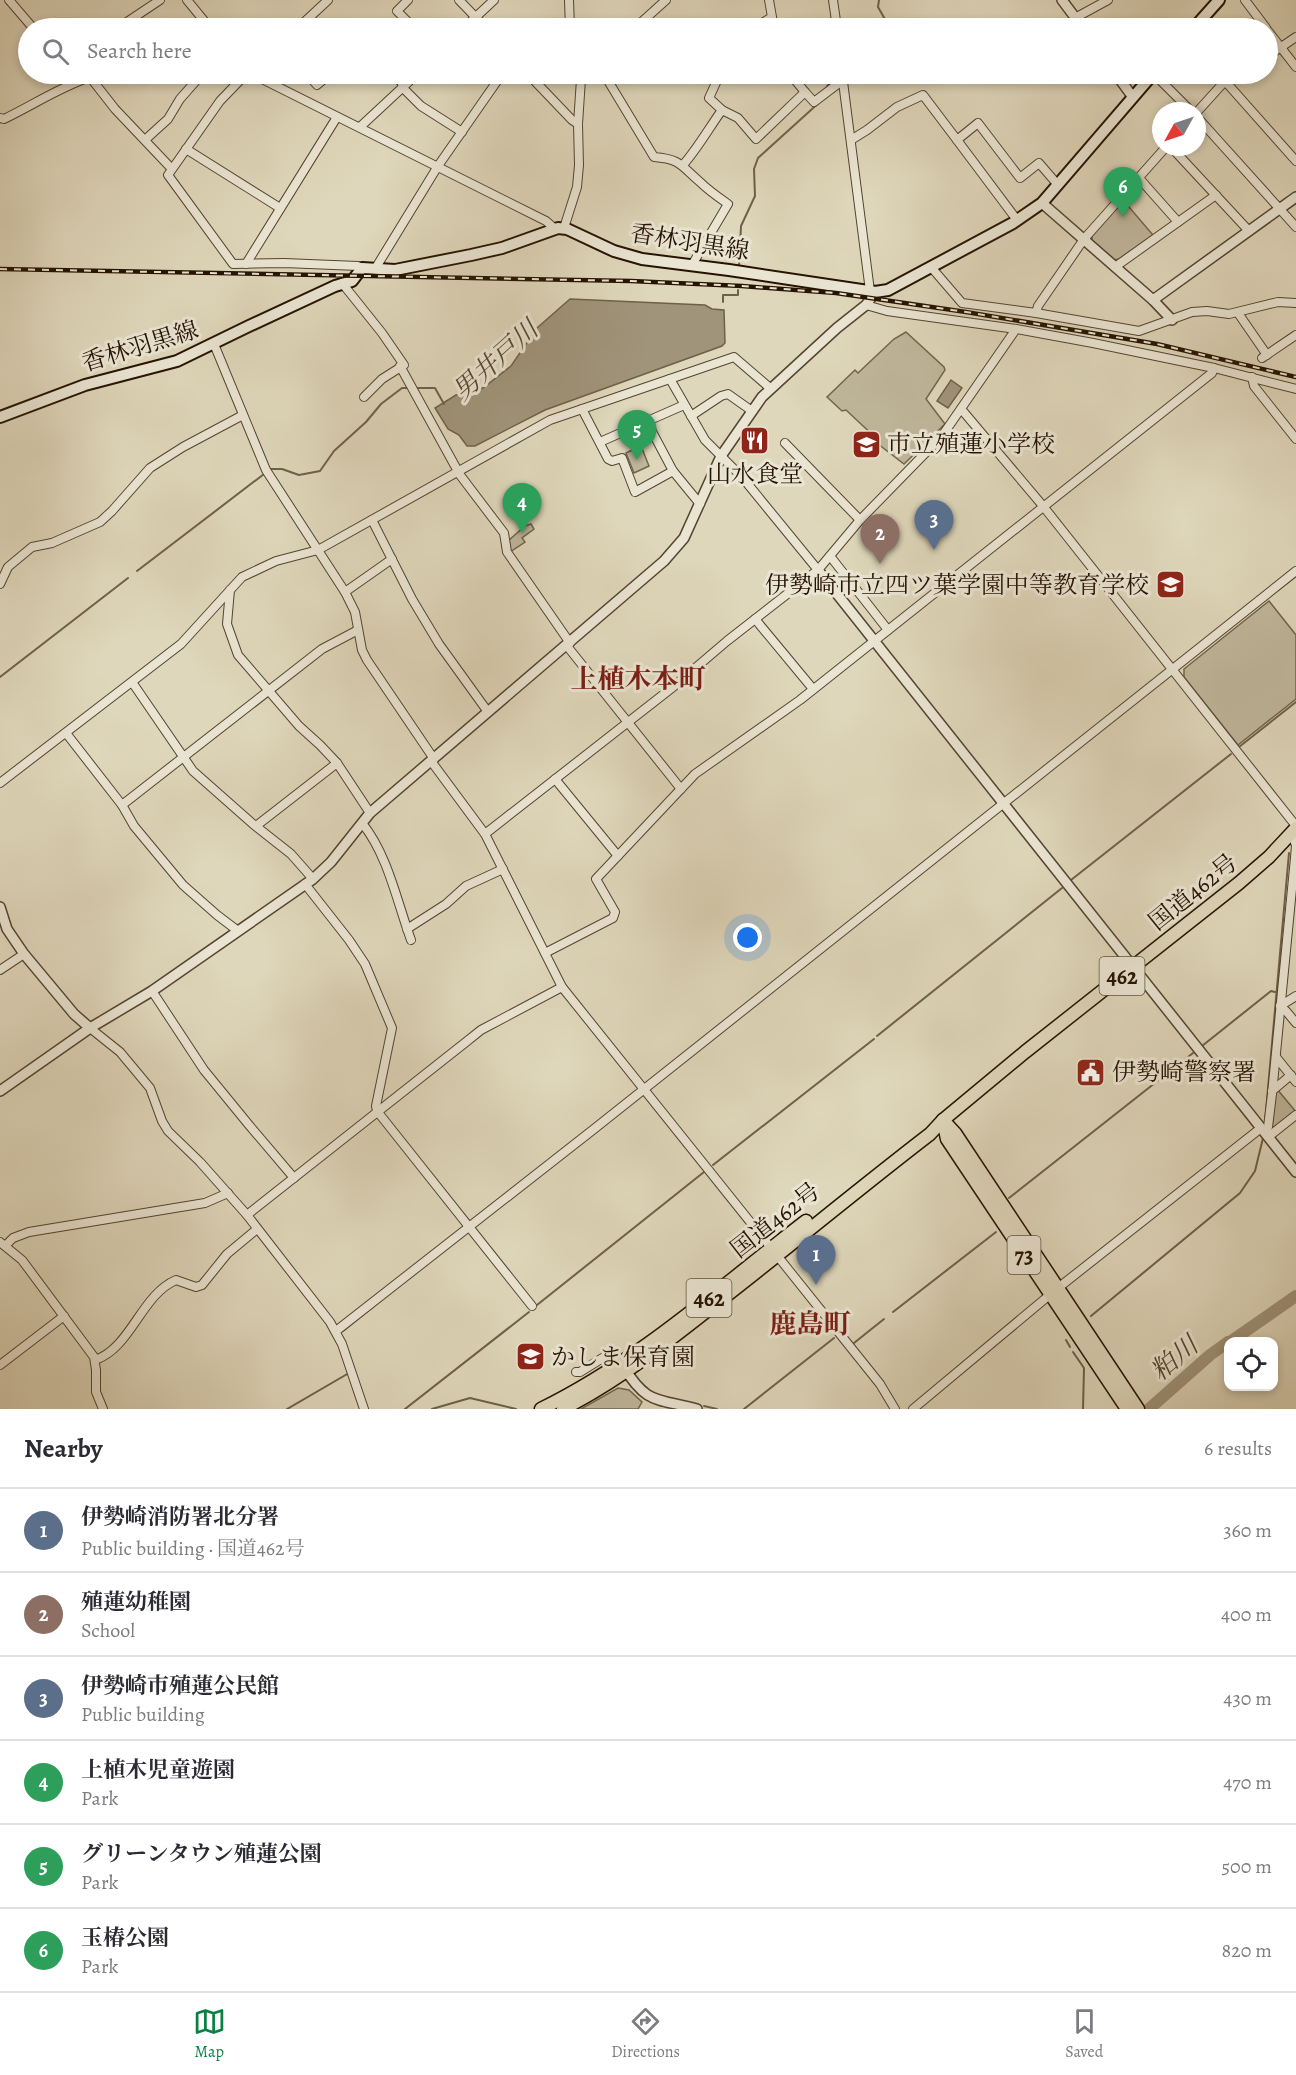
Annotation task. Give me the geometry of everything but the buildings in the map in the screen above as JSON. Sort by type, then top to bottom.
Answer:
[{"type":"main road","points":[[1203,18],[1219,0]]},
{"type":"main road","name":"香林羽黒線","points":[[559,228],[622,254],[642,259],[873,292],[892,288],[1017,220],[1042,203],[1143,84]]},
{"type":"main road","points":[[362,268],[395,270],[492,250],[559,228]]},
{"type":"main road","name":"香林羽黒線","points":[[0,417],[85,385],[177,361],[354,279],[362,268]]},
{"type":"main road","name":"国道462号","points":[[563,1409],[624,1368],[930,1134],[943,1120],[1239,883],[1294,829]]},
{"type":"main road","name":"73","points":[[943,1120],[955,1133],[1054,1291],[1116,1384],[1138,1409]]},
{"type":"main road","name":"国道462号","points":[[541,1409],[624,1368]]},
{"type":"main road","name":"73","points":[[1116,1384],[1127,1409]]},
{"type":"street","points":[[9,0],[24,18]]},
{"type":"street","points":[[133,18],[160,0]]},
{"type":"street","points":[[187,0],[202,18]]},
{"type":"street","points":[[309,18],[328,0]]},
{"type":"street","points":[[404,18],[397,11],[408,0]]},
{"type":"street","points":[[459,0],[476,17],[494,0]]},
{"type":"street","points":[[569,0],[570,18]]},
{"type":"street","points":[[646,18],[666,0]]},
{"type":"street","points":[[769,0],[770,18]]},
{"type":"street","points":[[833,0],[836,18]]},
{"type":"street","points":[[1062,0],[1075,18],[1103,1]]},
{"type":"street","points":[[1245,0],[1258,18]]},
{"type":"street","points":[[1280,48],[1296,37]]},
{"type":"street","points":[[1278,45],[1296,67]]},
{"type":"street","points":[[0,118],[4,119],[33,105],[70,84]]},
{"type":"street","points":[[95,84],[115,109],[171,168]]},
{"type":"street","points":[[146,140],[168,119],[180,99],[193,84]]},
{"type":"street","points":[[241,84],[220,102],[168,175],[233,264],[284,263],[362,268]]},
{"type":"street","points":[[272,84],[559,228],[577,187],[578,124],[582,84]]},
{"type":"street","points":[[360,127],[405,84]]},
{"type":"street","points":[[375,269],[438,166],[495,84]]},
{"type":"street","points":[[538,84],[578,124]]},
{"type":"street","points":[[610,84],[654,157],[671,158],[683,165],[700,183],[728,204],[692,265]]},
{"type":"street","points":[[715,84],[709,98],[722,110],[738,118],[756,139],[805,92]]},
{"type":"street","points":[[798,84],[814,102],[834,84]]},
{"type":"street","points":[[0,1091],[90,1028],[152,991],[309,882],[331,862],[370,813],[569,645],[664,561],[684,538],[722,456],[752,411],[770,388],[866,305],[873,292],[843,84]]},
{"type":"street","points":[[1123,84],[1132,96]]},
{"type":"street","points":[[1163,84],[1182,102]]},
{"type":"street","points":[[1206,102],[1222,84]]},
{"type":"street","points":[[1228,84],[1296,161]]},
{"type":"street","points":[[403,86],[421,106],[462,132]]},
{"type":"street","points":[[851,140],[897,107],[923,95],[1017,220]]},
{"type":"street","points":[[683,165],[697,149],[722,110]]},
{"type":"street","points":[[246,264],[337,117]]},
{"type":"street","points":[[957,140],[978,123],[1020,178],[1039,163],[1058,185]]},
{"type":"street","points":[[1206,127],[1296,227]]},
{"type":"street","points":[[186,149],[280,208]]},
{"type":"street","points":[[1036,313],[1038,306],[1084,239],[1158,156]]},
{"type":"street","points":[[1179,156],[1249,231]]},
{"type":"street","points":[[1139,178],[1178,222]]},
{"type":"street","points":[[1115,267],[1216,195]]},
{"type":"street","points":[[1153,300],[1296,197]]},
{"type":"street","points":[[1042,203],[1153,300],[1172,320]]},
{"type":"street","points":[[931,267],[962,303],[1139,331],[1200,311],[1228,314],[1278,303],[1296,303]]},
{"type":"street","points":[[342,283],[404,364],[382,379],[364,398]]},
{"type":"street","points":[[866,305],[887,311],[1016,329],[1214,368],[1296,389]]},
{"type":"street","points":[[1238,312],[1265,357],[1296,335]]},
{"type":"street","points":[[485,834],[818,570],[860,520],[942,436],[1016,329]]},
{"type":"street","points":[[214,344],[266,470],[345,592],[355,612],[362,650],[367,660],[485,834],[562,987],[880,1384],[896,1409]]},
{"type":"street","points":[[0,783],[180,644],[242,577],[276,561],[318,550],[550,420],[734,357],[770,388]]},
{"type":"street","points":[[400,366],[458,471],[504,533],[507,552],[569,645],[681,789]]},
{"type":"street","points":[[545,953],[613,918],[615,912],[596,879],[695,774],[813,689],[1212,373],[1214,368]]},
{"type":"street","points":[[1252,377],[1254,386],[1296,439]]},
{"type":"street","points":[[670,379],[705,440],[742,477],[875,640],[1265,1133],[1294,1166]]},
{"type":"street","points":[[691,416],[721,396],[728,394],[752,411]]},
{"type":"street","points":[[600,442],[684,405]]},
{"type":"street","points":[[582,409],[608,459],[612,461],[622,458],[635,492],[673,471]]},
{"type":"street","points":[[962,410],[1043,506],[1294,829],[1296,851],[1276,1057],[1268,1127],[1265,1133]]},
{"type":"street","points":[[0,584],[8,567],[32,547],[52,543],[100,522],[150,468],[183,447],[243,415]]},
{"type":"street","points":[[647,422],[673,471],[700,504]]},
{"type":"street","points":[[784,443],[860,520]]},
{"type":"street","points":[[372,520],[412,599],[439,644],[489,712]]},
{"type":"street","points":[[830,556],[888,630]]},
{"type":"street","points":[[345,592],[392,558]]},
{"type":"street","points":[[336,1331],[1296,571]]},
{"type":"street","points":[[230,588],[227,624],[238,655],[299,726],[337,763],[370,813]]},
{"type":"street","points":[[755,619],[813,689]]},
{"type":"street","points":[[122,805],[322,649],[358,630]]},
{"type":"street","points":[[132,682],[193,771],[291,854],[365,964],[392,1028],[375,1106],[377,1111],[532,1306]]},
{"type":"street","points":[[66,733],[122,805],[134,826],[183,885],[238,931]]},
{"type":"street","points":[[256,826],[337,763]]},
{"type":"street","points":[[555,779],[618,856]]},
{"type":"street","points":[[362,823],[382,857],[411,940]]},
{"type":"street","points":[[407,929],[446,904],[466,886],[503,869]]},
{"type":"street","points":[[0,907],[7,929],[24,954],[74,1014],[120,1052],[150,1088],[168,1131],[200,1162],[247,1215],[336,1331],[353,1372],[364,1409]]},
{"type":"street","points":[[1286,949],[1296,943]]},
{"type":"street","points":[[0,970],[24,954]]},
{"type":"street","points":[[247,1215],[481,1030],[562,987]]},
{"type":"street","points":[[152,991],[204,1070],[294,1178]]},
{"type":"street","points":[[1280,1006],[1296,996]]},
{"type":"street","points":[[1280,1006],[1296,1023]]},
{"type":"street","points":[[1272,1091],[1294,1079],[1276,1057]]},
{"type":"street","points":[[916,1408],[1054,1291],[1265,1133],[1296,1115]]},
{"type":"street","points":[[103,1409],[95,1388],[95,1360],[22,1260],[3,1244],[29,1232],[205,1203],[228,1193]]},
{"type":"street","points":[[95,1360],[119,1342],[137,1322],[154,1296],[176,1280],[196,1287],[202,1285],[227,1254],[257,1229]]},
{"type":"street","points":[[0,1365],[64,1316]]},
{"type":"street","points":[[576,1372],[580,1372],[609,1354],[616,1356],[636,1386],[649,1397],[697,1409]]},
{"type":"shaded area","points":[[1123,200],[1153,235],[1119,259],[1114,260],[1092,240],[1092,236]]},
{"type":"shaded area","points":[[570,299],[705,305],[712,309],[724,310],[725,343],[545,410],[475,446],[467,446],[459,435],[448,429],[435,408],[456,395],[483,388],[511,366],[537,328]]},
{"type":"shaded area","points":[[906,332],[944,367],[945,370],[926,399],[945,424],[904,464],[878,444],[878,440],[846,410],[842,411],[827,397],[855,370],[858,373],[894,339]]},
{"type":"shaded area","points":[[951,380],[962,388],[948,408],[937,401]]},
{"type":"shaded area","points":[[641,446],[649,466],[634,473],[626,453]]},
{"type":"shaded area","points":[[531,524],[534,529],[522,538],[525,542],[510,552],[508,541],[525,526]]},
{"type":"shaded area","points":[[1269,601],[1296,635],[1296,699],[1238,745],[1184,677],[1184,669]]},
{"type":"shaded area","points":[[1277,1089],[1296,1112],[1276,1129],[1272,1127]]},
{"type":"shaded area","points":[[618,1388],[629,1390],[642,1402],[638,1409],[581,1409]]},
{"type":"waterway","name":"男井戸川","points":[[879,0],[878,7],[884,18]]},
{"type":"waterway","name":"男井戸川","points":[[739,266],[741,226],[755,196],[754,169],[758,158],[822,100]]},
{"type":"waterway","name":"男井戸川","points":[[723,302],[723,295],[738,295],[738,290]]},
{"type":"waterway","name":"男井戸川","points":[[270,469],[282,469],[299,475],[320,471],[334,451],[366,422],[381,404],[402,388],[435,388],[444,404]]},
{"type":"waterway","name":"男井戸川","points":[[137,571],[264,474]]},
{"type":"waterway","name":"男井戸川","points":[[0,677],[128,578]]},
{"type":"waterway","points":[[1239,747],[1296,702]]},
{"type":"waterway","points":[[1071,880],[1231,754]]},
{"type":"waterway","points":[[1265,1122],[1289,853]]},
{"type":"waterway","points":[[877,1036],[1062,888]]},
{"type":"waterway","points":[[1202,1046],[1271,991],[1275,992]]},
{"type":"waterway","points":[[713,1165],[874,1039]]},
{"type":"waterway","points":[[1009,1198],[1193,1053]]},
{"type":"waterway","points":[[1091,1316],[1240,1193],[1255,1171],[1263,1138]]},
{"type":"waterway","points":[[537,1305],[704,1172]]},
{"type":"waterway","points":[[893,1312],[996,1232]]},
{"type":"waterway","points":[[343,1331],[390,1293]]},
{"type":"waterway","name":"粕川","points":[[1237,1337],[1296,1296]]},
{"type":"waterway","points":[[405,1409],[529,1312]]},
{"type":"waterway","points":[[854,1343],[884,1319]]},
{"type":"waterway","points":[[744,1409],[834,1338]]},
{"type":"waterway","points":[[1066,1340],[1070,1347]]},
{"type":"waterway","name":"粕川","points":[[1149,1409],[1224,1345]]},
{"type":"waterway","points":[[1073,1352],[1084,1368],[1083,1409]]},
{"type":"waterway","points":[[287,1409],[349,1373]]},
{"type":"waterway","points":[[432,1409],[470,1398],[516,1409]]},
{"type":"waterway","points":[[704,1406],[717,1409]]},
{"type":"railway","points":[[0,269],[631,281],[836,293],[1157,344],[1296,377]]},
{"type":"place","name":"玉椿公園","points":[[1123,217]]},
{"type":"place","name":"山水食堂","points":[[755,441]]},
{"type":"place","name":"市立殖蓮小学校","points":[[866,444]]},
{"type":"place","name":"グリーンタウン殖蓮公園","points":[[637,460]]},
{"type":"place","name":"上植木児童遊園","points":[[522,533]]},
{"type":"place","name":"伊勢崎市殖蓮公民館","points":[[934,550]]},
{"type":"place","name":"殖蓮幼稚園","points":[[880,564]]},
{"type":"place","name":"伊勢崎市立四ツ葉学園中等教育学校","points":[[1170,585]]},
{"type":"place","name":"伊勢崎警察署","points":[[1091,1072]]},
{"type":"place","name":"伊勢崎消防署北分署","points":[[816,1285]]},
{"type":"place","name":"かしま保育園","points":[[530,1357]]},
{"type":"district","name":"上植木本町","points":[[638,679]]},
{"type":"district","name":"鹿島町","points":[[810,1324]]}]
